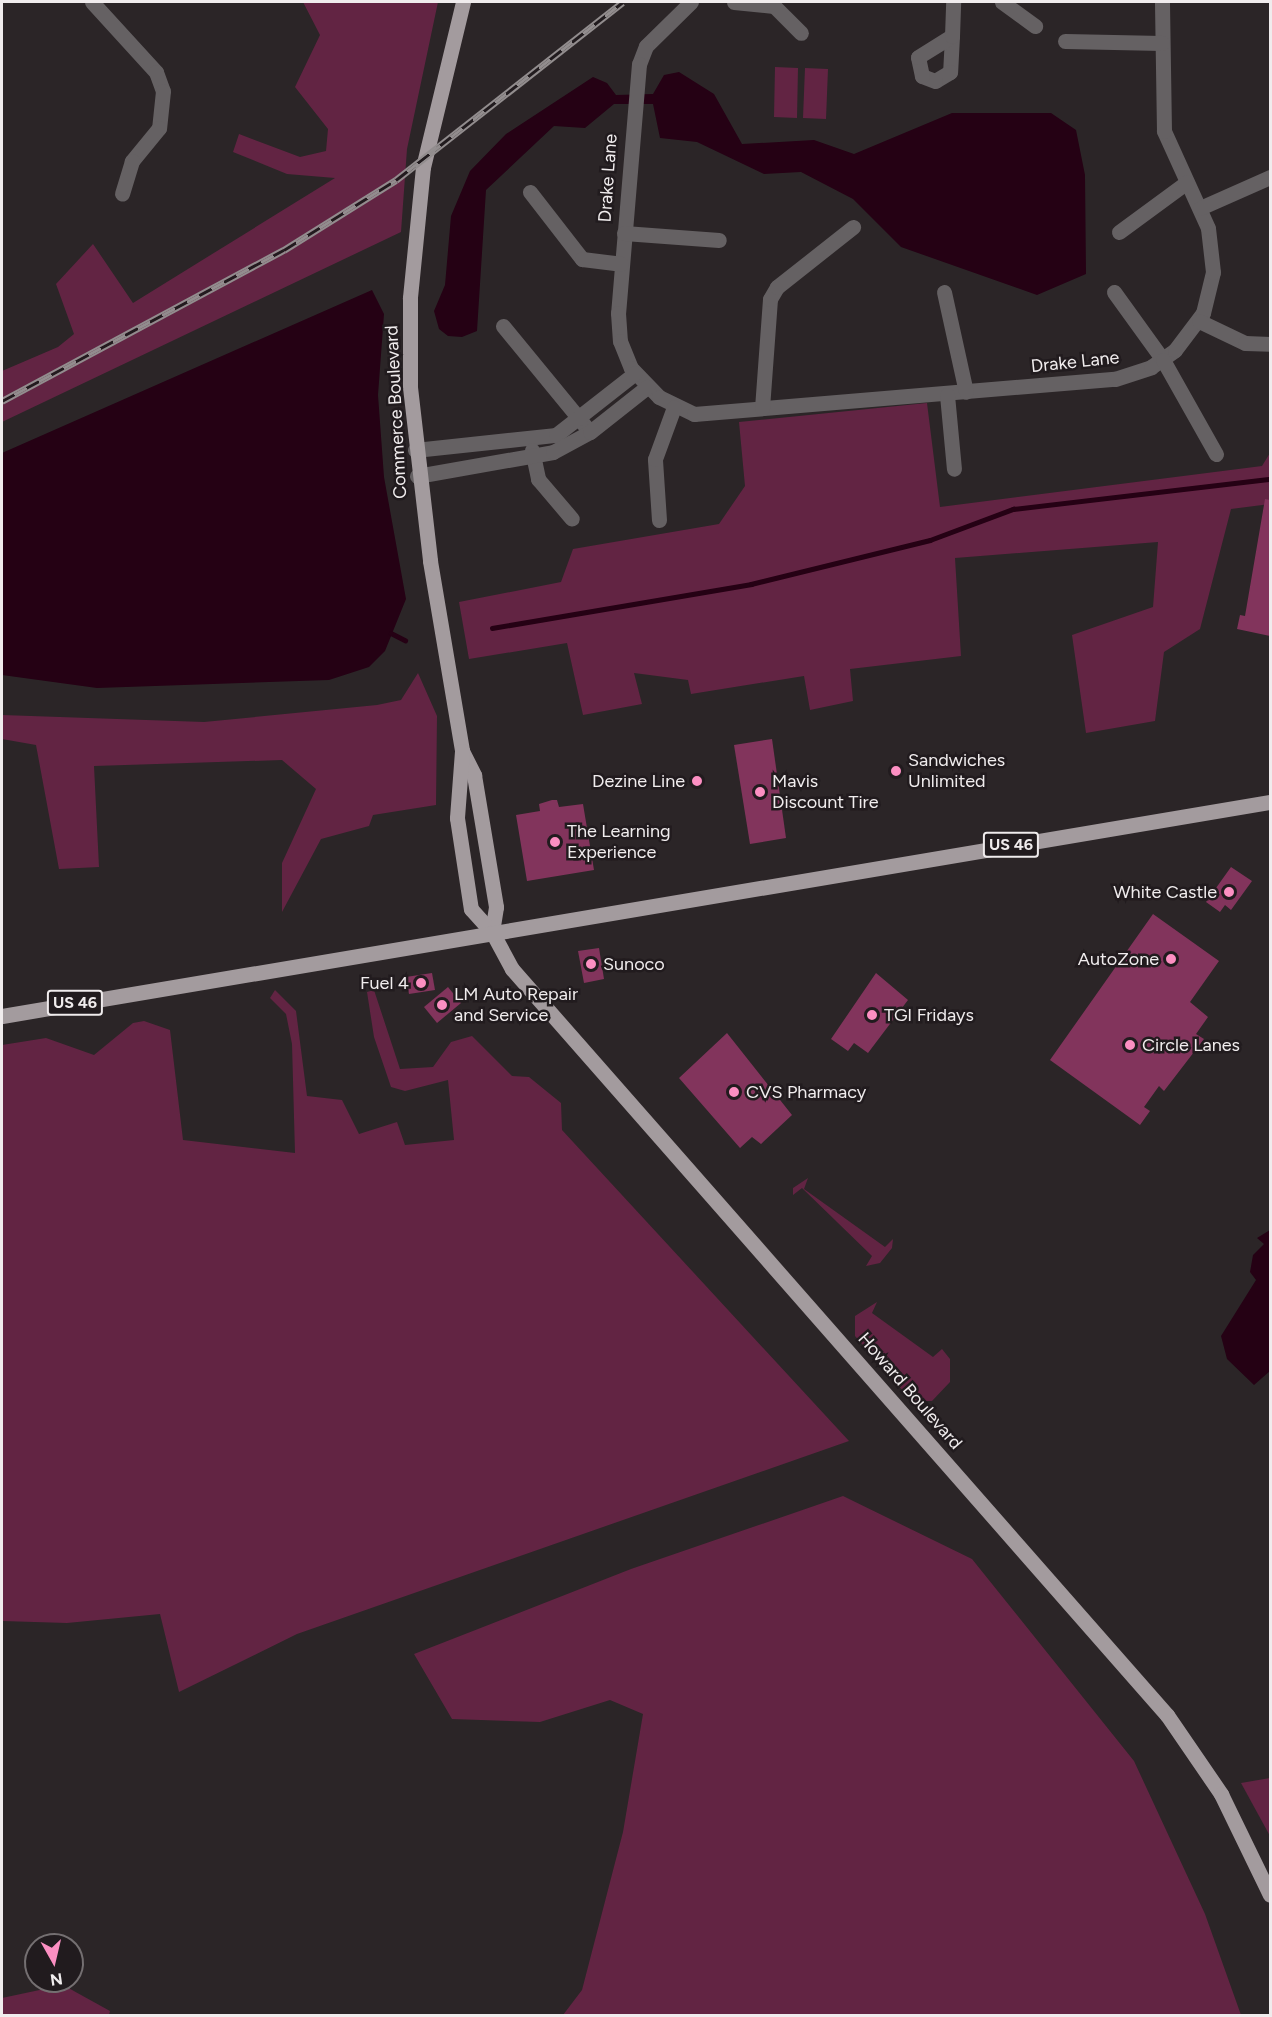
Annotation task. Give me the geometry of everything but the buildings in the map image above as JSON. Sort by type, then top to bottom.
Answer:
[{"type":"main road","name":"Commerce Boulevard","points":[[464,2],[423,166],[409,320],[417,476],[462,751],[457,818],[463,864],[471,909],[492,932]]},
{"type":"main road","name":"Commerce Boulevard","points":[[462,751],[474,775],[496,907],[492,932]]},
{"type":"main road","name":"US 46","points":[[2,1016],[1270,801]]},
{"type":"main road","name":"Howard Boulevard","points":[[492,932],[512,969],[1167,1715],[1221,1794],[1270,1895]]},
{"type":"street","points":[[92,2],[156,72],[163,91],[159,128],[132,161],[122,194]]},
{"type":"street","name":"Drake Lane","points":[[691,2],[646,46],[634,90],[618,331],[635,373],[647,387],[674,407],[694,414],[947,395],[1115,379],[1163,360],[1199,321],[1213,272],[1208,228],[1164,131],[1162,2]]},
{"type":"street","points":[[734,2],[774,6],[801,33]]},
{"type":"street","points":[[952,36],[953,2]]},
{"type":"street","points":[[1002,2],[1035,26]]},
{"type":"street","points":[[1065,41],[1162,43]]},
{"type":"street","points":[[1200,208],[1270,177]]},
{"type":"street","points":[[1119,232],[1187,182]]},
{"type":"street","points":[[530,192],[582,259],[621,264]]},
{"type":"street","points":[[762,408],[770,298],[777,287],[853,226]]},
{"type":"street","points":[[624,233],[719,240]]},
{"type":"street","points":[[944,292],[966,392]]},
{"type":"street","points":[[1114,292],[1163,360],[1216,454]]},
{"type":"street","points":[[1199,321],[1248,345],[1270,344]]},
{"type":"street","points":[[502,326],[590,432]]},
{"type":"street","points":[[415,450],[532,441],[556,435],[580,419],[635,373]]},
{"type":"street","points":[[417,476],[532,458],[590,432],[647,387]]},
{"type":"street","points":[[947,395],[954,469]]},
{"type":"street","points":[[659,520],[654,459],[674,407]]},
{"type":"street","points":[[532,441],[532,458],[538,479],[572,519]]},
{"type":"shaded area","points":[[303,2],[438,2],[407,149],[401,232],[2,422],[2,371],[58,347],[74,334],[56,284],[93,244],[133,303],[335,178],[287,174],[233,152],[239,134],[300,157],[326,151],[328,129],[295,87],[320,35]]},
{"type":"shaded area","points":[[775,67],[798,68],[797,118],[774,117]]},
{"type":"shaded area","points":[[805,68],[828,69],[826,119],[803,118]]},
{"type":"shaded area","points":[[679,72],[714,94],[742,144],[814,140],[854,154],[952,113],[1051,113],[1076,130],[1085,175],[1086,274],[1037,295],[901,247],[853,199],[801,172],[764,174],[697,142],[660,138],[653,104],[614,104],[585,128],[554,126],[486,190],[477,331],[462,337],[448,336],[439,329],[434,311],[445,285],[451,216],[470,171],[506,134],[593,77],[607,83],[616,95],[653,94],[664,75]]},
{"type":"shaded area","points":[[372,290],[384,314],[378,395],[384,477],[406,599],[385,651],[369,667],[329,680],[97,688],[2,675],[2,453]]},
{"type":"shaded area","points":[[927,403],[940,507],[1262,466],[1270,453],[1270,504],[1231,509],[1200,629],[1164,652],[1155,721],[1086,733],[1072,635],[1153,607],[1158,542],[955,558],[961,656],[850,669],[853,701],[810,710],[804,676],[691,694],[688,680],[634,673],[642,704],[583,715],[567,643],[469,659],[459,602],[561,582],[573,549],[719,524],[745,486],[739,422]]},
{"type":"shaded area","points":[[418,673],[437,716],[436,805],[373,815],[369,826],[321,839],[282,912],[282,863],[316,789],[282,760],[94,766],[99,867],[59,869],[36,745],[2,739],[2,715],[204,722],[377,705],[401,700]]},
{"type":"shaded area","points":[[275,990],[296,1011],[307,1096],[342,1100],[359,1134],[397,1122],[405,1145],[454,1140],[448,1080],[405,1091],[391,1087],[374,1037],[367,992],[374,990],[400,1069],[433,1067],[451,1042],[472,1036],[512,1076],[529,1077],[561,1103],[562,1130],[849,1441],[297,1634],[179,1692],[160,1614],[67,1623],[2,1621],[2,1045],[46,1038],[94,1055],[133,1023],[144,1021],[170,1030],[183,1140],[295,1153],[292,1044],[286,1014],[270,998]]},
{"type":"shaded area","points":[[808,1178],[804,1189],[885,1247],[893,1239],[892,1248],[880,1263],[866,1266],[872,1256],[802,1188],[793,1195],[793,1188]]},
{"type":"shaded area","points":[[1270,1230],[1270,1371],[1254,1385],[1227,1359],[1221,1336],[1256,1280],[1250,1272],[1253,1255],[1264,1244],[1257,1238]]},
{"type":"shaded area","points":[[877,1302],[872,1313],[933,1357],[942,1349],[950,1359],[950,1382],[932,1401],[912,1401],[855,1336],[855,1316]]},
{"type":"shaded area","points":[[843,1496],[972,1559],[1134,1761],[1205,1914],[1241,2015],[563,2015],[582,1990],[623,1832],[643,1714],[610,1700],[540,1722],[452,1719],[414,1654],[631,1569]]},
{"type":"shaded area","points":[[1270,1778],[1270,1836],[1241,1783]]},
{"type":"shaded area","points":[[25,1993],[77,1993],[110,2011],[109,2015],[2,2015],[2,1998]]},
{"type":"waterway","points":[[492,628],[751,584],[930,540],[1013,509],[1270,479]]},
{"type":"waterway","points":[[391,633],[405,640]]},
{"type":"railway","points":[[2,401],[284,250],[396,180],[623,2]]},
{"type":"place","name":"Sandwiches Unlimited","points":[[896,771]]},
{"type":"place","name":"Dezine Line","points":[[697,781]]},
{"type":"place","name":"Mavis Discount Tire","points":[[760,792]]},
{"type":"place","name":"The Learning Experience","points":[[555,842]]},
{"type":"place","name":"White Castle","points":[[1229,892]]},
{"type":"place","name":"AutoZone","points":[[1171,959]]},
{"type":"place","name":"Sunoco","points":[[591,964]]},
{"type":"place","name":"Fuel 4","points":[[421,983]]},
{"type":"place","name":"LM Auto Repair and Service","points":[[442,1005]]},
{"type":"place","name":"TGI Fridays","points":[[872,1015]]},
{"type":"place","name":"Circle Lanes","points":[[1130,1045]]},
{"type":"place","name":"CVS Pharmacy","points":[[734,1092]]}]
